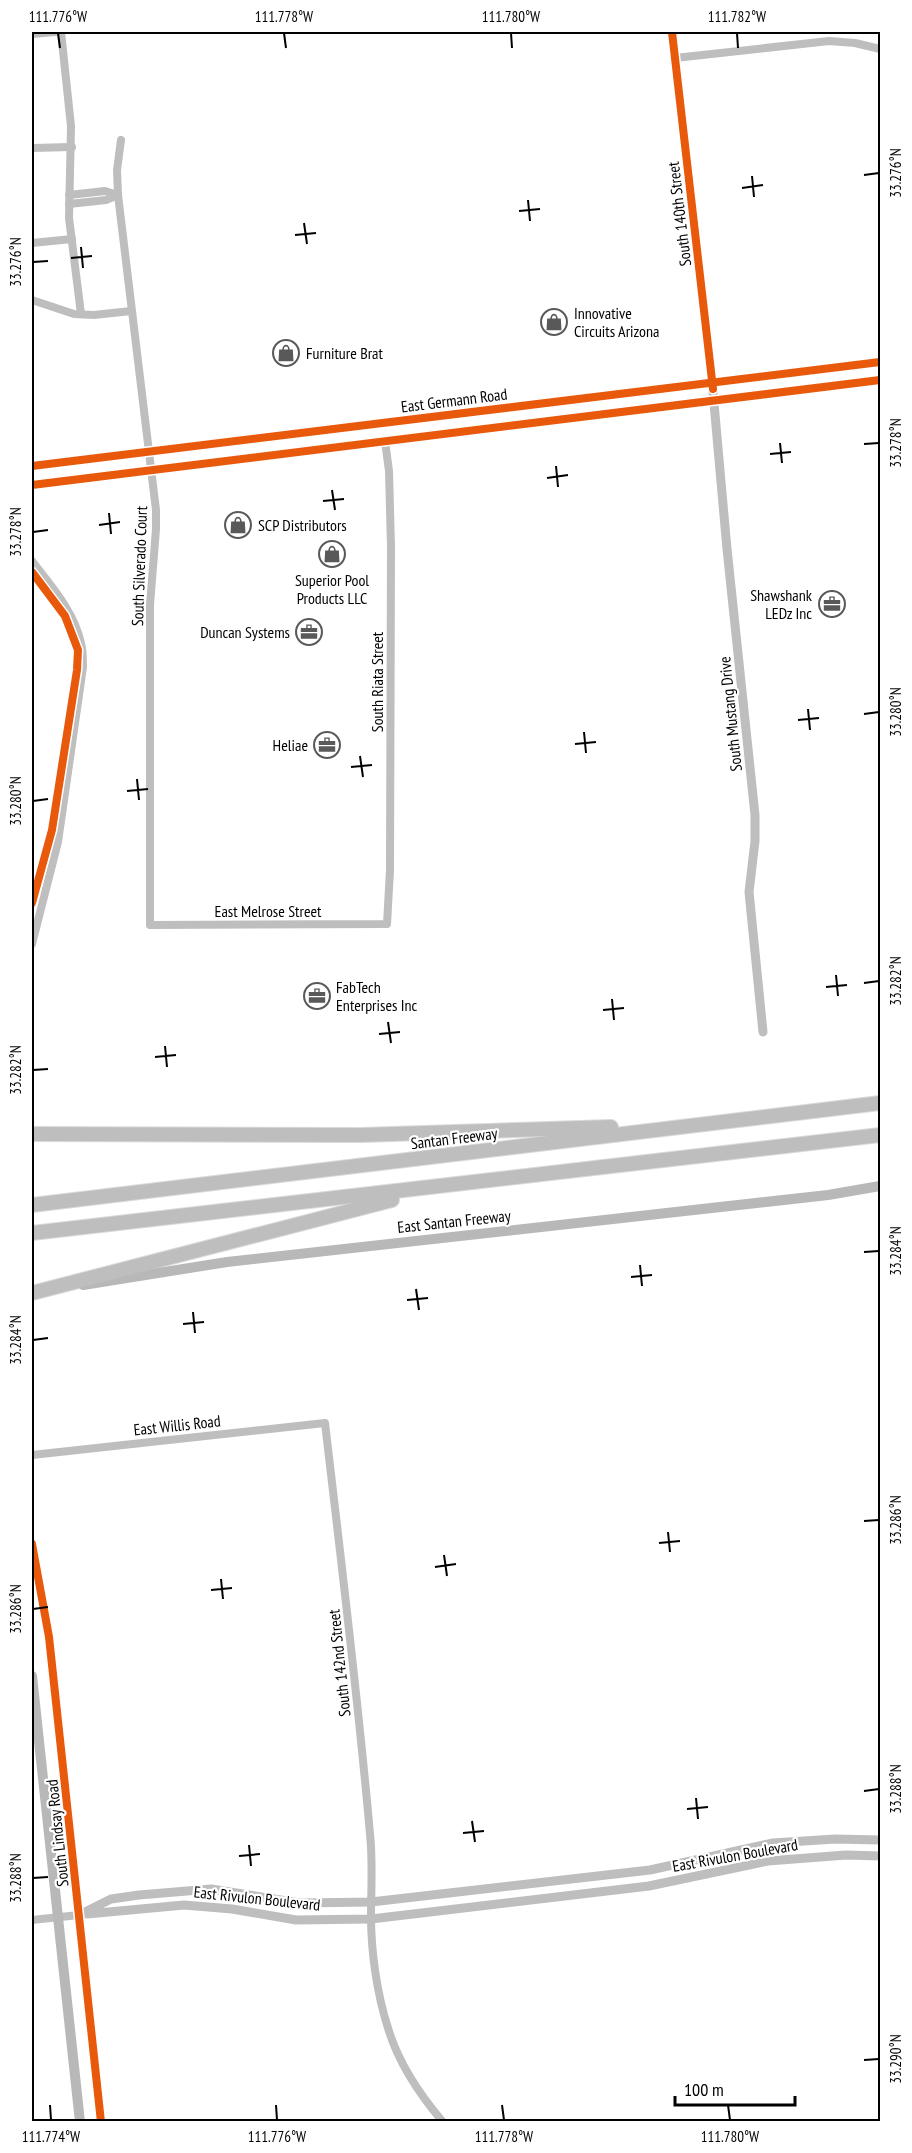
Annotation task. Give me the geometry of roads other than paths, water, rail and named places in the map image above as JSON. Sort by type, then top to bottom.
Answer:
[{"type":"highway","name":"Santan Freeway","points":[[32,1206],[880,1103]]},
{"type":"highway","points":[[32,1134],[398,1135],[634,1126],[772,1116]]},
{"type":"highway","points":[[32,1233],[880,1135]]},
{"type":"highway","points":[[32,1293],[441,1187]]},
{"type":"main road","name":"East Germann Road","points":[[32,485],[385,441],[713,392],[880,362]]},
{"type":"main road","name":"East Germann Road","points":[[32,466],[713,392],[880,380]]},
{"type":"main road","name":"East Santan Freeway","points":[[32,1293],[227,1262],[828,1195],[880,1186]]},
{"type":"main road","name":"South Lindsay Road","points":[[32,1544],[49,1637],[101,2121]]},
{"type":"main road","name":"South Lindsay Road","points":[[32,1676],[80,2121]]},
{"type":"street","points":[[32,34],[55,32]]},
{"type":"street","points":[[61,32],[72,126],[69,204],[81,314]]},
{"type":"street","name":"South 140th Street","points":[[672,32],[713,392]]},
{"type":"street","points":[[675,58],[829,41],[855,43],[880,49]]},
{"type":"street","name":"South Silverado Court","points":[[121,140],[117,170],[118,195],[152,470],[156,529],[150,605],[150,925]]},
{"type":"street","points":[[32,148],[72,147]]},
{"type":"street","points":[[69,195],[105,191],[118,195]]},
{"type":"street","points":[[69,204],[106,200],[118,195]]},
{"type":"street","points":[[32,243],[72,238]]},
{"type":"street","points":[[32,300],[74,314],[131,311]]},
{"type":"street","name":"South Mustang Drive","points":[[713,392],[755,815],[755,841],[749,892],[763,1032]]},
{"type":"street","name":"South Riata Street","points":[[385,441],[389,471],[391,547],[390,860],[387,924]]},
{"type":"street","name":"East Melrose Street","points":[[150,925],[387,924]]},
{"type":"street","name":"East Willis Road","points":[[32,1455],[326,1423]]},
{"type":"street","name":"South 142nd Street","points":[[326,1423],[372,1848],[371,1919],[378,1992],[388,2030],[401,2061],[428,2104],[443,2121]]},
{"type":"street","name":"East Rivulon Boulevard","points":[[79,1915],[111,1899],[211,1889],[300,1903],[371,1902],[650,1870],[773,1843],[835,1839],[880,1840]]},
{"type":"street","name":"East Rivulon Boulevard","points":[[79,1915],[184,1905],[232,1909],[296,1920],[371,1919],[649,1886],[768,1861],[846,1854],[880,1856]]},
{"type":"street","points":[[32,1920],[79,1915]]},
{"type":"waterway","points":[[32,561],[61,599],[73,620],[83,655],[58,842],[32,944]]},
{"type":"place","name":"Innovative Circuits Arizona","points":[[554,322]]},
{"type":"place","name":"Furniture Brat","points":[[286,353]]},
{"type":"place","name":"SCP Distributors","points":[[238,525]]},
{"type":"place","name":"Superior Pool Products LLC","points":[[332,554]]},
{"type":"place","name":"Shawshank LEDz Inc","points":[[832,604]]},
{"type":"place","name":"Duncan Systems","points":[[309,632]]},
{"type":"place","name":"Heliae","points":[[327,745]]},
{"type":"place","name":"FabTech Enterprises Inc","points":[[317,996]]}]
